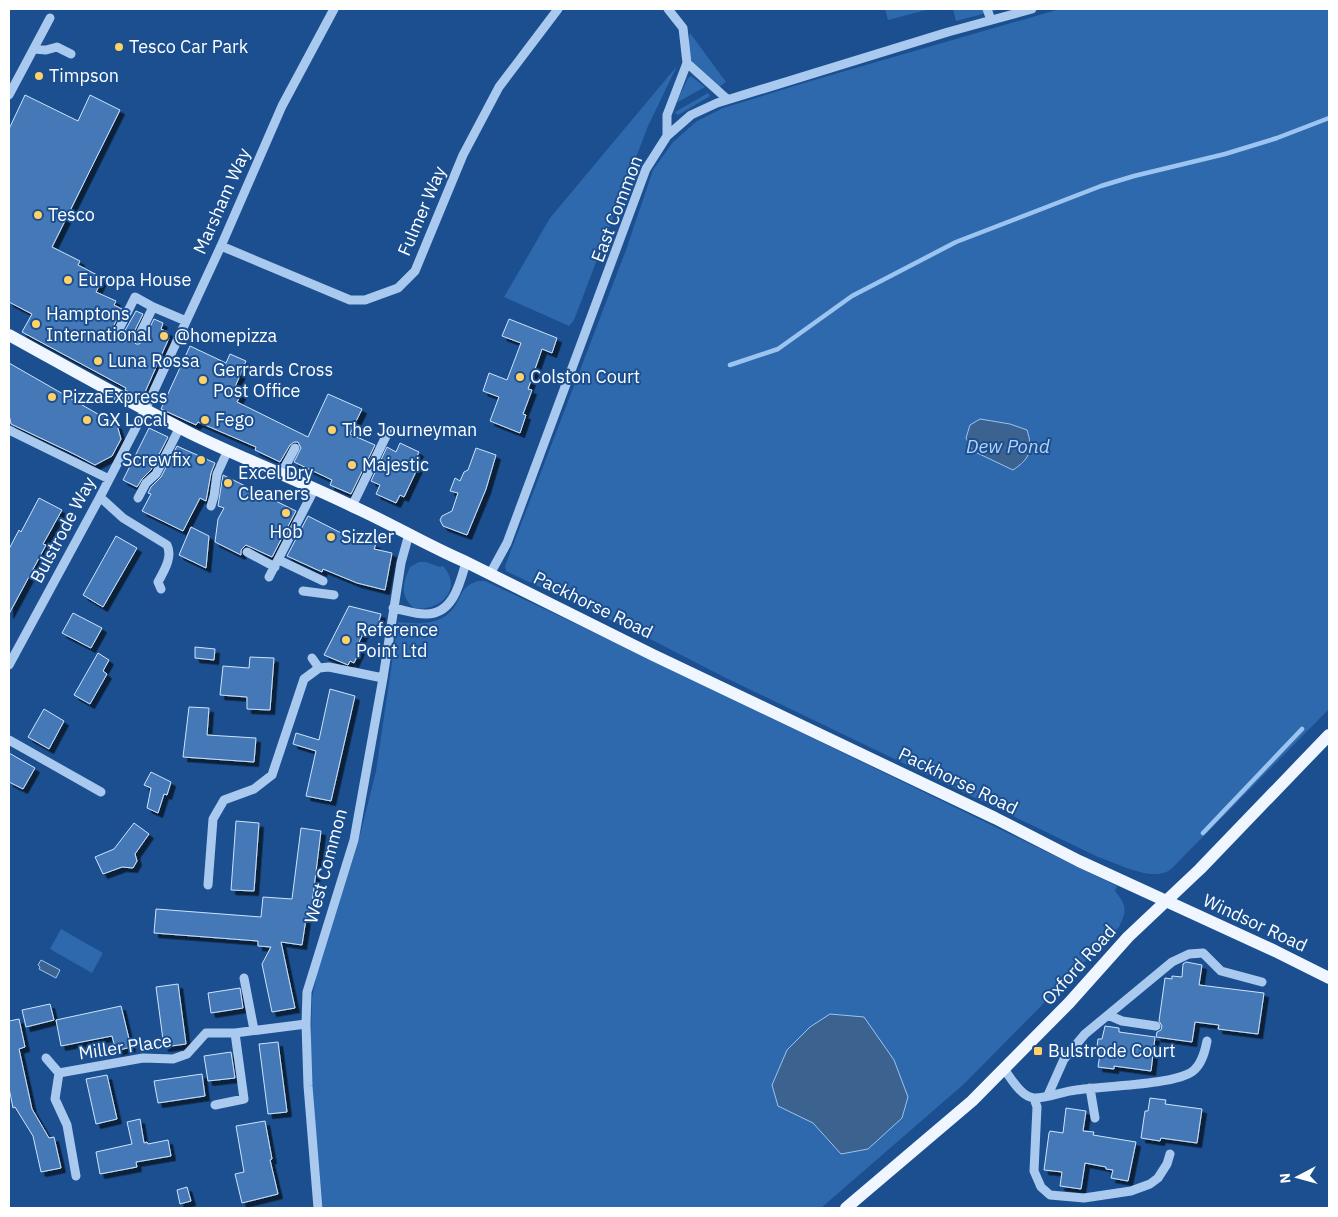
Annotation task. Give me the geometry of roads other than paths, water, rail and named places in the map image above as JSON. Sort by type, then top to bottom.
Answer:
[{"type":"main road","name":"Packhorse Road","points":[[9,334],[145,410],[352,506],[670,663],[995,818],[1080,861],[1166,900]]},
{"type":"main road","name":"Oxford Road","points":[[846,1208],[972,1101],[1069,1004],[1128,937],[1200,869],[1329,735]]},
{"type":"main road","name":"Windsor Road","points":[[1166,900],[1329,978]]},
{"type":"street","name":"Marsham Way","points":[[145,410],[221,246],[282,106],[334,9]]},
{"type":"street","name":"Fulmer Way","points":[[221,246],[350,300],[365,300],[398,288],[415,271],[463,155],[499,87],[558,9]]},
{"type":"street","points":[[667,136],[667,115],[687,63],[684,28],[669,9]]},
{"type":"street","points":[[987,9],[991,20]]},
{"type":"street","name":"East Common","points":[[490,574],[507,543],[646,169],[667,136],[691,115],[727,99],[1030,9]]},
{"type":"street","points":[[9,95],[50,18]]},
{"type":"street","points":[[34,49],[46,50],[57,47],[71,54]]},
{"type":"street","points":[[687,63],[727,99]]},
{"type":"street","points":[[118,331],[135,297],[152,307],[186,321]]},
{"type":"street","points":[[138,338],[152,307]]},
{"type":"street","name":"Bulstrode Way","points":[[9,665],[100,498],[145,410]]},
{"type":"street","points":[[138,498],[146,483],[156,474],[180,427]]},
{"type":"street","points":[[9,430],[109,479]]},
{"type":"street","points":[[352,506],[389,430]]},
{"type":"street","points":[[281,474],[295,448]]},
{"type":"street","points":[[211,506],[217,474],[228,450]]},
{"type":"street","points":[[269,577],[314,490]]},
{"type":"street","points":[[100,498],[123,518],[167,546],[169,558],[158,582],[162,589]]},
{"type":"street","name":"West Common","points":[[318,1208],[308,1086],[307,992],[354,840],[401,563],[410,534]]},
{"type":"street","points":[[248,552],[323,581]]},
{"type":"street","points":[[393,608],[426,614],[439,612],[448,606],[459,585],[466,562]]},
{"type":"street","points":[[303,591],[334,595]]},
{"type":"street","points":[[312,658],[319,668]]},
{"type":"street","points":[[208,885],[213,819],[224,800],[254,789],[272,775],[304,680],[319,668],[329,667],[382,678]]},
{"type":"street","points":[[9,740],[101,792]]},
{"type":"street","points":[[1048,1095],[1064,1060],[1085,1034],[1172,962],[1189,954],[1203,953],[1221,971],[1262,982]]},
{"type":"street","points":[[244,978],[254,1030]]},
{"type":"street","points":[[1108,1015],[1122,1021],[1156,1026]]},
{"type":"street","name":"Miller Place","points":[[59,1073],[143,1058],[173,1059],[188,1054],[206,1033],[235,1033],[306,1024]]},
{"type":"street","points":[[215,1105],[244,1099],[235,1033]]},
{"type":"street","points":[[1004,1069],[1024,1094],[1034,1098],[1090,1088],[1166,1081],[1182,1077],[1193,1071],[1202,1060],[1207,1040]]},
{"type":"street","name":"Miller Place","points":[[46,1058],[59,1073],[55,1099],[67,1125],[76,1176]]},
{"type":"street","points":[[1090,1088],[1096,1118]]},
{"type":"street","points":[[1034,1098],[1037,1107],[1034,1172],[1041,1187],[1050,1196],[1084,1198],[1131,1191],[1150,1184],[1158,1178],[1167,1164],[1170,1154]]},
{"type":"water","name":"Dew Pond","points":[[980,419],[1010,424],[1027,430],[1030,443],[1029,453],[1019,466],[1013,470],[973,451],[966,438],[970,425]]},
{"type":"water","points":[[41,960],[60,970],[56,978],[39,969],[38,965]]},
{"type":"water","points":[[830,1014],[864,1017],[894,1060],[908,1097],[902,1118],[868,1149],[841,1154],[813,1123],[778,1106],[772,1085],[787,1050],[810,1027]]},
{"type":"waterway","points":[[730,365],[778,349],[852,296],[956,242],[1101,186],[1225,154],[1277,138],[1329,118]]},
{"type":"waterway","points":[[1203,833],[1302,729]]},
{"type":"place","name":"Tesco Car Park","points":[[119,47]]},
{"type":"place","name":"Timpson","points":[[39,76]]},
{"type":"place","name":"Tesco","points":[[38,215]]},
{"type":"place","name":"Europa House","points":[[68,280]]},
{"type":"place","name":"Hamptons International","points":[[36,324]]},
{"type":"place","name":"@homepizza","points":[[164,336]]},
{"type":"place","name":"Luna Rossa","points":[[98,361]]},
{"type":"place","name":"Colston Court","points":[[520,377]]},
{"type":"place","name":"Gerrards Cross Post Office","points":[[203,380]]},
{"type":"place","name":"PizzaExpress","points":[[52,397]]},
{"type":"place","name":"GX Local","points":[[87,420]]},
{"type":"place","name":"Fego","points":[[205,420]]},
{"type":"place","name":"The Journeyman","points":[[332,430]]},
{"type":"place","name":"Screwfix","points":[[201,460]]},
{"type":"place","name":"Majestic","points":[[352,465]]},
{"type":"place","name":"Excel Dry Cleaners","points":[[228,483]]},
{"type":"place","name":"Hob","points":[[286,513]]},
{"type":"place","name":"Sizzler","points":[[331,537]]},
{"type":"place","name":"Reference Point Ltd","points":[[346,640]]},
{"type":"place","name":"Bulstrode Court","points":[[1038,1051]]}]
